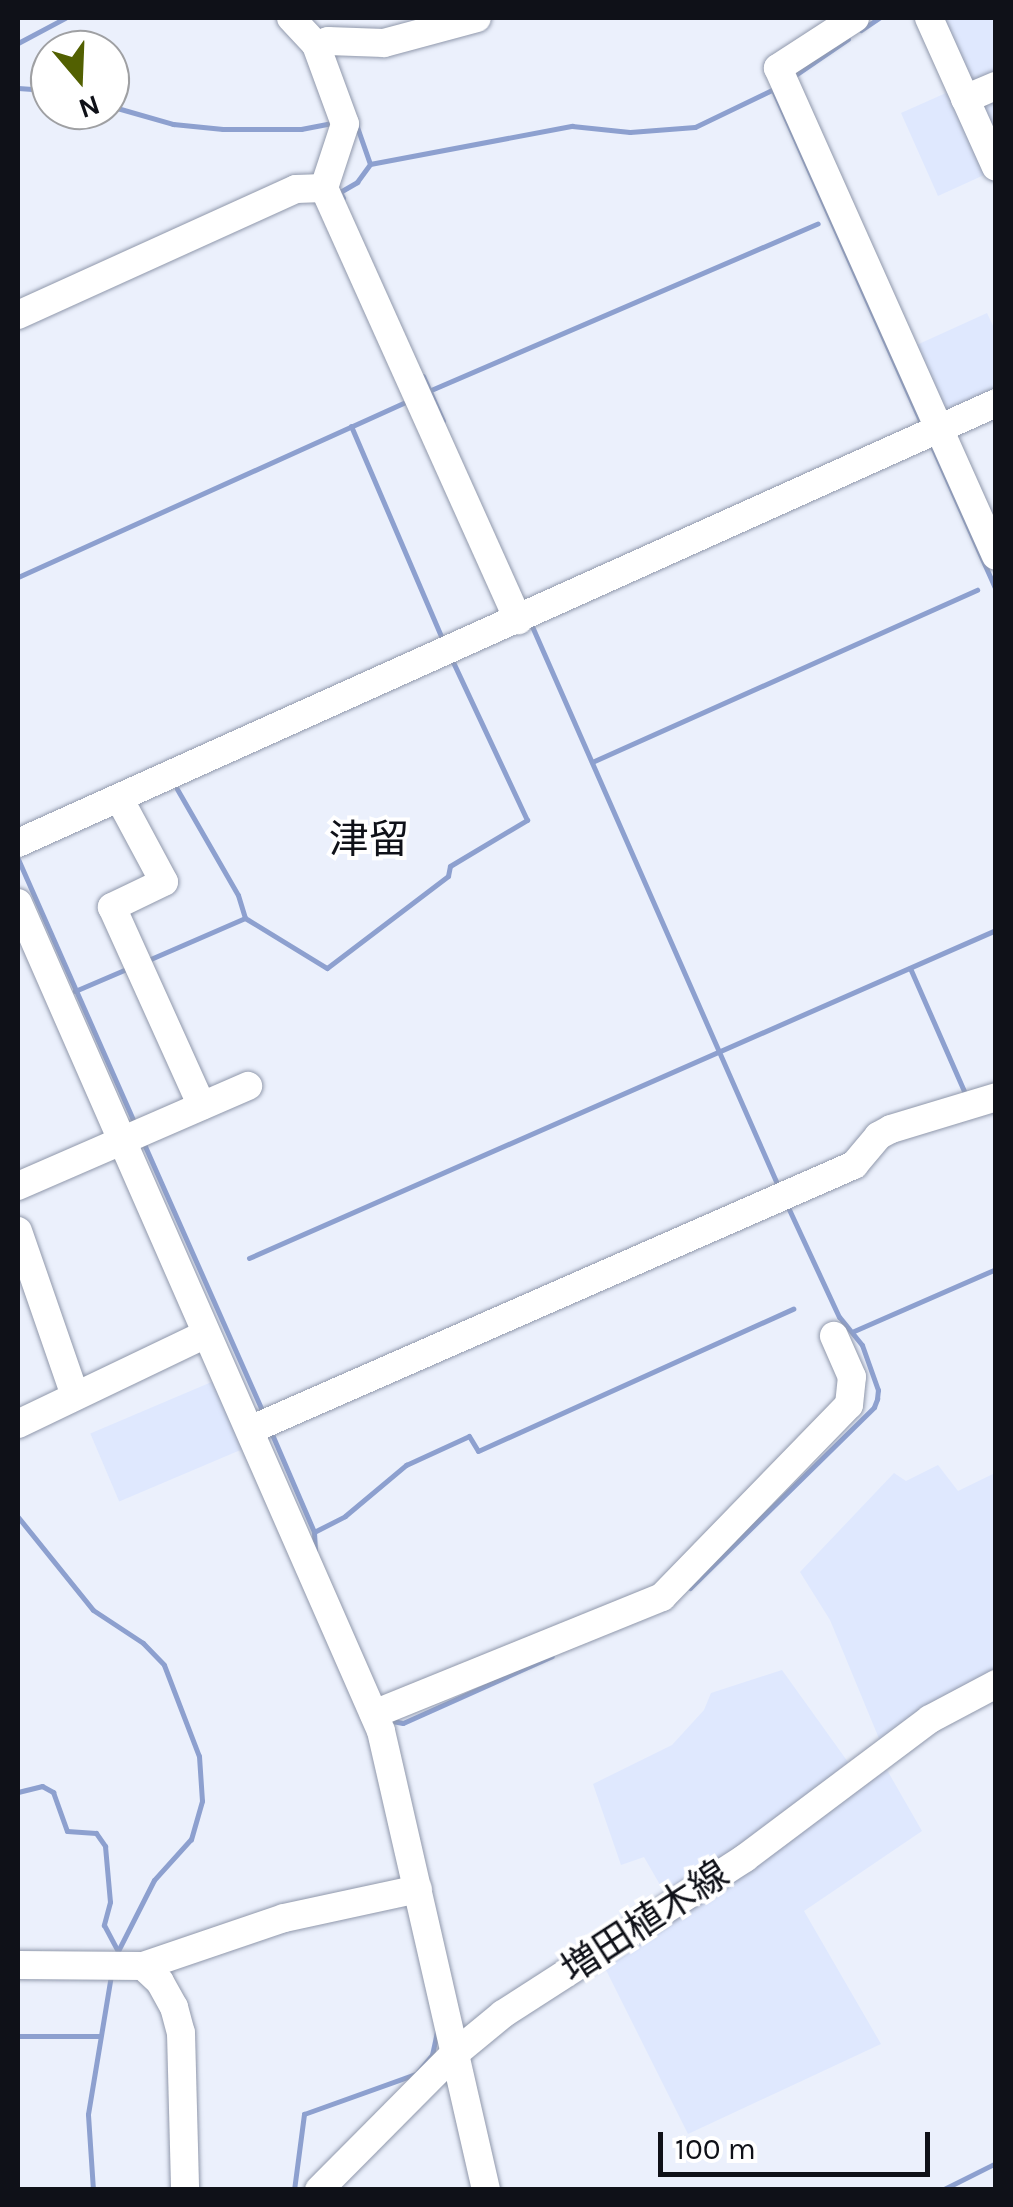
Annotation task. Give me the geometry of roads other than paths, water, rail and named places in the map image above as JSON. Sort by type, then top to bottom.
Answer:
[{"type":"street","points":[[291,18],[322,43],[345,124],[324,188],[525,616]]},
{"type":"street","points":[[322,43],[384,43],[477,18]]},
{"type":"street","points":[[854,18],[778,68],[930,432],[996,556]]},
{"type":"street","points":[[929,18],[996,167]]},
{"type":"street","points":[[965,99],[996,86]]},
{"type":"street","points":[[18,314],[296,189],[324,188]]},
{"type":"street","points":[[18,843],[996,403]]},
{"type":"street","points":[[119,798],[164,882],[112,907],[202,1106]]},
{"type":"street","points":[[18,903],[133,1137],[206,1334],[262,1425],[380,1717],[409,1891],[486,2190]]},
{"type":"street","points":[[18,1186],[248,1086]]},
{"type":"street","points":[[262,1425],[854,1165],[878,1136],[996,1096]]},
{"type":"street","points":[[18,1230],[74,1393]]},
{"type":"street","points":[[18,1424],[74,1393],[206,1334]]},
{"type":"street","points":[[380,1717],[662,1597],[849,1405],[852,1377],[836,1342]]},
{"type":"street","name":"増田植木線","points":[[318,2190],[452,2056],[503,2014],[745,1858],[930,1719],[996,1684]]},
{"type":"street","points":[[18,1966],[123,1966],[284,1918],[409,1891]]},
{"type":"street","points":[[123,1966],[160,1982],[180,2033],[185,2190]]},
{"type":"waterway","points":[[18,43],[65,18]]},
{"type":"waterway","points":[[861,30],[879,18]]},
{"type":"waterway","points":[[791,78],[848,39]]},
{"type":"waterway","points":[[343,198],[340,192],[357,182],[370,164],[572,126],[630,132],[695,127],[778,87]]},
{"type":"waterway","points":[[18,88],[30,89]]},
{"type":"waterway","points":[[773,90],[922,425]]},
{"type":"waterway","points":[[130,112],[173,124],[223,129],[301,129],[333,123]]},
{"type":"waterway","points":[[356,124],[370,164]]},
{"type":"waterway","points":[[431,390],[818,223]]},
{"type":"waterway","points":[[423,376],[443,421]]},
{"type":"waterway","points":[[18,577],[407,401]]},
{"type":"waterway","points":[[351,426],[444,643]]},
{"type":"waterway","points":[[931,444],[996,590]]},
{"type":"waterway","points":[[592,762],[977,590]]},
{"type":"waterway","points":[[531,624],[778,1186]]},
{"type":"waterway","points":[[146,961],[245,918],[327,968],[448,876],[450,866],[527,820],[451,658]]},
{"type":"waterway","points":[[177,789],[238,895],[245,918]]},
{"type":"waterway","points":[[18,859],[135,1124]]},
{"type":"waterway","points":[[249,1258],[996,930]]},
{"type":"waterway","points":[[75,991],[131,967]]},
{"type":"waterway","points":[[910,968],[967,1098]]},
{"type":"waterway","points":[[144,1144],[263,1413]]},
{"type":"waterway","points":[[690,1588],[874,1407],[877,1399],[878,1390],[862,1345],[839,1317],[787,1205]]},
{"type":"waterway","points":[[854,1331],[996,1269]]},
{"type":"waterway","points":[[314,1532],[345,1516],[406,1465],[469,1436],[478,1451],[793,1309]]},
{"type":"waterway","points":[[271,1432],[314,1532],[315,1552]]},
{"type":"waterway","points":[[18,1517],[93,1610],[143,1643],[164,1665],[199,1756],[202,1801],[191,1839],[154,1880],[116,1955]]},
{"type":"waterway","points":[[387,1720],[403,1723],[552,1656]]},
{"type":"waterway","points":[[18,1792],[42,1786],[53,1792],[67,1831],[96,1833],[105,1846],[110,1902],[104,1925],[117,1949]]},
{"type":"waterway","points":[[93,2190],[88,2114],[111,1975]]},
{"type":"waterway","points":[[294,2190],[304,2114],[416,2074],[432,2055],[437,2031]]},
{"type":"waterway","points":[[18,2036],[100,2036]]},
{"type":"waterway","points":[[942,2190],[996,2163]]},
{"type":"district","name":"津留","points":[[369,840]]}]
